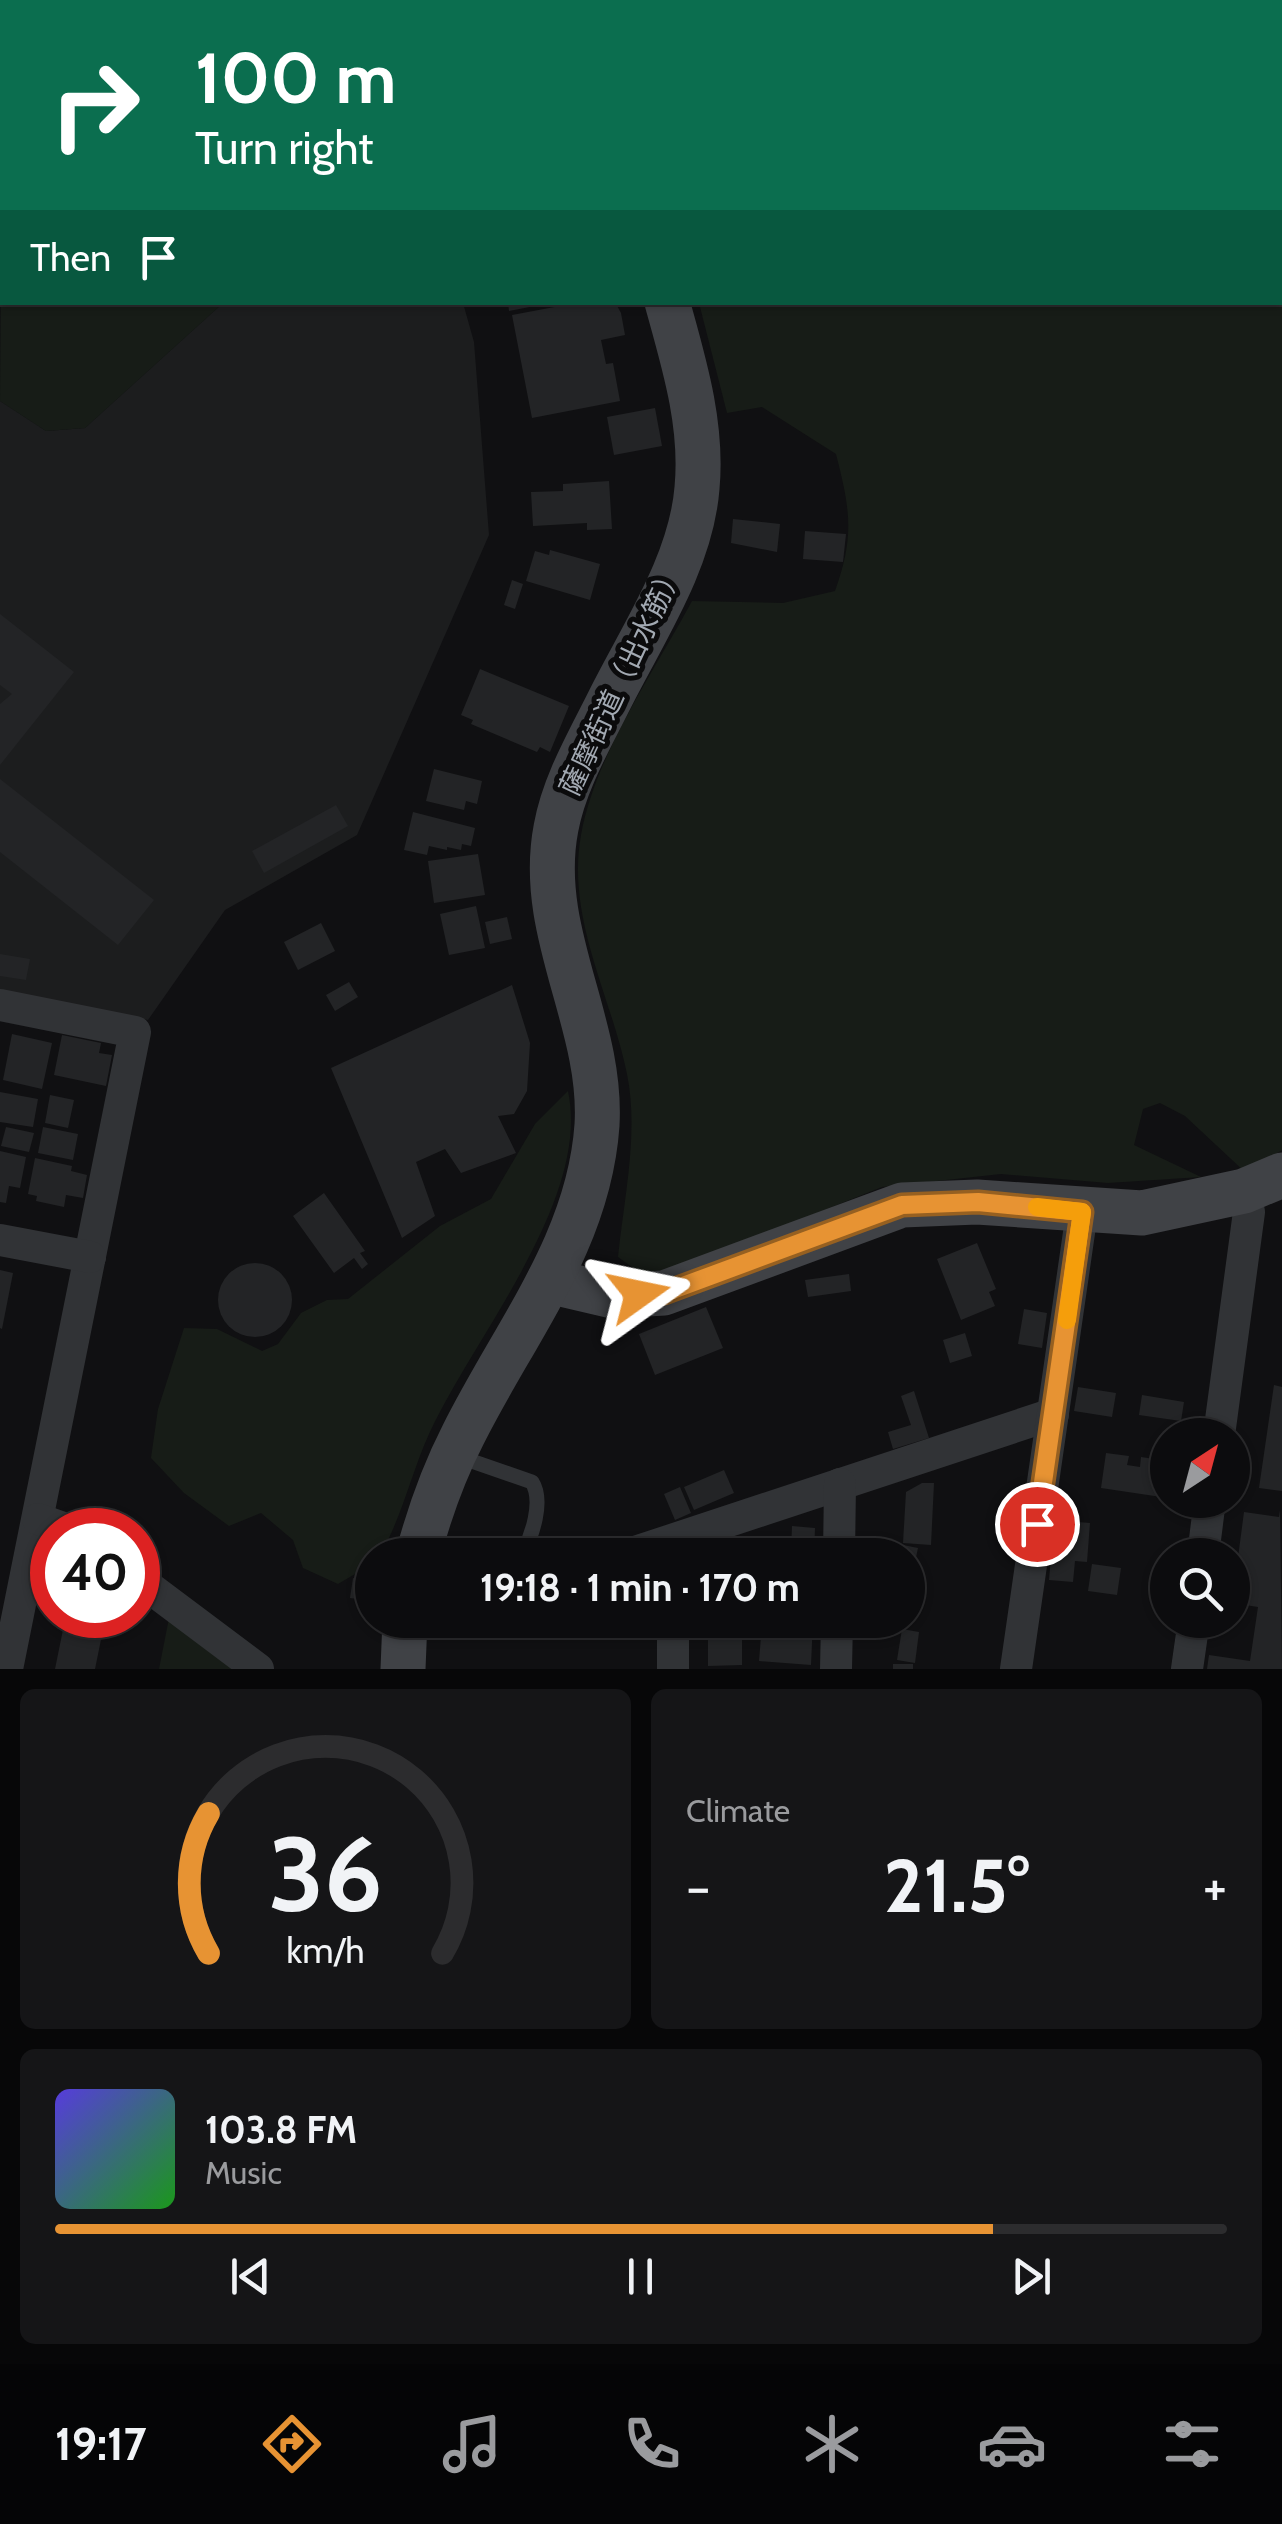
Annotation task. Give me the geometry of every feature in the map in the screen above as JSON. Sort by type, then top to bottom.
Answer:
[{"type":"street","name":"薩摩街道（出水筋）","points":[[423,1538],[453,1455],[565,1250],[587,1184],[596,1125],[595,1082],[550,884],[556,826],[581,758],[669,582],[697,492],[692,398],[668,305]]},
{"type":"street","points":[[0,1004],[135,1032],[90,1257],[56,1508]]},
{"type":"street","points":[[548,1280],[614,1296],[664,1293],[902,1205],[978,1202],[1082,1212],[1142,1213],[1263,1183]]},
{"type":"street","points":[[1221,1418],[1249,1212],[1263,1183]]},
{"type":"street","points":[[1016,1669],[1082,1212]]},
{"type":"street","points":[[0,1240],[90,1257]]},
{"type":"street","points":[[698,1538],[840,1484],[1052,1414]]},
{"type":"street","points":[[838,1538],[840,1484]]},
{"type":"street","points":[[160,1596],[258,1669]]},
{"type":"street","points":[[6,1669],[30,1597]]},
{"type":"street","points":[[673,1638],[673,1669]]},
{"type":"street","points":[[836,1669],[837,1638]]},
{"type":"street","points":[[1187,1669],[1191,1638]]},
{"type":"lane","points":[[453,1455],[532,1482],[538,1492],[527,1538]]},
{"type":"shaded area","points":[[1,305],[221,305],[85,428],[46,431],[0,401]]},
{"type":"shaded area","points":[[221,305],[464,305],[474,342],[489,535],[357,835],[225,910],[148,1020],[0,990],[0,401],[46,431],[85,428]]},
{"type":"shaded area","points":[[700,305],[1282,305],[1282,1150],[1246,1173],[1185,1116],[1160,1103],[1143,1109],[1134,1145],[1201,1177],[1108,1183],[1001,1174],[882,1187],[669,1272],[639,1272],[618,1257],[632,1119],[627,1074],[592,956],[580,896],[578,866],[588,804],[612,744],[692,601],[783,603],[835,591],[846,554],[847,507],[836,454],[762,407],[727,413]]},
{"type":"shaded area","points":[[568,1091],[570,1133],[562,1177],[546,1222],[429,1434],[388,1538],[355,1538],[355,1574],[338,1584],[303,1568],[293,1540],[261,1513],[229,1526],[184,1493],[151,1458],[158,1409],[184,1328],[217,1329],[262,1351],[278,1344],[301,1313],[327,1300],[348,1299],[440,1226],[491,1199],[535,1124]]},
{"type":"shaded area","points":[[169,1618],[237,1669],[159,1669]]},
{"type":"building","points":[[508,305],[540,305],[509,311]]},
{"type":"building","points":[[565,305],[617,305],[625,335],[601,340],[606,364],[613,363],[620,401],[532,418],[512,315]]},
{"type":"building","points":[[655,408],[662,446],[614,455],[607,417]]},
{"type":"building","points":[[609,481],[612,529],[587,530],[587,523],[533,526],[531,492],[563,491],[563,484]]},
{"type":"building","points":[[733,519],[780,524],[777,552],[731,543]]},
{"type":"building","points":[[805,531],[846,534],[843,562],[803,559]]},
{"type":"building","points":[[550,550],[600,564],[590,600],[526,581],[535,551],[549,555]]},
{"type":"building","points":[[512,580],[523,584],[515,609],[504,605]]},
{"type":"building","points":[[0,614],[74,672],[0,765],[0,704],[12,694],[0,685]]},
{"type":"building","points":[[480,669],[569,706],[550,752],[540,747],[537,752],[471,724],[473,720],[461,715]]},
{"type":"building","points":[[434,769],[482,781],[477,804],[466,801],[464,810],[426,801]]},
{"type":"building","points":[[0,779],[154,900],[118,945],[0,852]]},
{"type":"building","points":[[336,805],[348,826],[264,873],[252,851]]},
{"type":"building","points":[[413,812],[475,828],[471,846],[462,844],[461,850],[447,850],[429,846],[427,855],[404,850]]},
{"type":"building","points":[[478,854],[485,895],[434,903],[428,861]]},
{"type":"building","points":[[476,906],[485,948],[449,955],[440,914]]},
{"type":"building","points":[[507,917],[512,939],[490,944],[485,922]]},
{"type":"building","points":[[321,923],[335,951],[298,970],[284,942]]},
{"type":"building","points":[[0,954],[30,959],[26,980],[0,976]]},
{"type":"building","points":[[349,982],[358,997],[335,1011],[326,995]]},
{"type":"building","points":[[512,985],[530,1043],[527,1091],[514,1114],[498,1116],[516,1153],[461,1173],[445,1149],[416,1162],[435,1216],[402,1238],[331,1068]]},
{"type":"building","points":[[12,1034],[52,1043],[42,1089],[3,1080]]},
{"type":"building","points":[[62,1035],[101,1043],[99,1053],[112,1055],[106,1086],[54,1075]]},
{"type":"building","points":[[0,1092],[38,1099],[33,1127],[0,1122]]},
{"type":"building","points":[[50,1095],[74,1100],[68,1128],[45,1123]]},
{"type":"building","points":[[6,1127],[34,1133],[29,1152],[1,1146]]},
{"type":"building","points":[[43,1127],[78,1134],[73,1160],[38,1153]]},
{"type":"building","points":[[0,1151],[26,1157],[20,1188],[9,1186],[6,1203],[0,1202]]},
{"type":"building","points":[[35,1158],[72,1166],[71,1171],[87,1175],[83,1198],[66,1195],[64,1207],[36,1201],[37,1196],[28,1194]]},
{"type":"building","points":[[324,1193],[365,1251],[360,1253],[368,1264],[362,1269],[354,1258],[334,1273],[293,1216]]},
{"type":"building","points":[[977,1243],[996,1289],[989,1292],[995,1306],[961,1320],[937,1259]]},
{"type":"building","points":[[255,1263],[269,1265],[281,1274],[290,1286],[290,1314],[281,1326],[269,1335],[255,1337],[241,1335],[229,1326],[220,1314],[218,1300],[220,1286],[229,1274],[241,1265]]},
{"type":"building","points":[[0,1270],[13,1273],[2,1329],[0,1328]]},
{"type":"building","points":[[849,1274],[851,1291],[808,1297],[805,1280]]},
{"type":"building","points":[[706,1307],[723,1348],[655,1375],[639,1334]]},
{"type":"building","points":[[1024,1309],[1047,1313],[1042,1348],[1018,1344]]},
{"type":"building","points":[[965,1333],[972,1356],[950,1363],[943,1340]]},
{"type":"building","points":[[1274,1385],[1282,1387],[1282,1491],[1259,1488]]},
{"type":"building","points":[[1078,1387],[1116,1393],[1112,1417],[1074,1411]]},
{"type":"building","points":[[914,1391],[929,1438],[893,1449],[888,1432],[911,1425],[901,1396]]},
{"type":"building","points":[[1142,1395],[1184,1402],[1181,1418],[1139,1415]]},
{"type":"building","points":[[1106,1453],[1129,1456],[1127,1465],[1140,1467],[1141,1457],[1150,1458],[1150,1495],[1101,1488]]},
{"type":"building","points":[[724,1470],[734,1493],[694,1510],[684,1487]]},
{"type":"building","points":[[922,1483],[934,1483],[931,1545],[925,1545],[925,1538],[903,1538],[906,1492]]},
{"type":"building","points":[[680,1487],[691,1513],[675,1520],[664,1494]]},
{"type":"building","points":[[1280,1510],[1282,1669],[1207,1669],[1209,1655],[1250,1661],[1258,1607],[1250,1606],[1250,1538],[1241,1538],[1243,1518],[1250,1518],[1250,1513],[1279,1517]]},
{"type":"building","points":[[1054,1520],[1090,1523],[1087,1562],[1075,1561],[1073,1582],[1049,1580]]},
{"type":"building","points":[[792,1526],[815,1528],[815,1538],[792,1538]]},
{"type":"building","points":[[1092,1564],[1121,1568],[1117,1595],[1088,1591]]},
{"type":"building","points":[[353,1578],[355,1578],[355,1599],[350,1598]]},
{"type":"building","points":[[61,1638],[101,1638],[95,1669],[55,1669]]},
{"type":"building","points":[[742,1638],[742,1665],[708,1666],[708,1639]]},
{"type":"building","points":[[761,1638],[812,1638],[811,1665],[759,1661]]},
{"type":"building","points":[[901,1638],[918,1638],[915,1663],[897,1660]]},
{"type":"building","points":[[893,1664],[913,1664],[913,1669],[893,1669]]},
{"type":"slow traffic","points":[[1037,1207],[1082,1212],[1067,1320]]},
{"type":"route","points":[[639,1294],[664,1293],[902,1205],[978,1202],[1082,1212],[1037,1524]]}]
